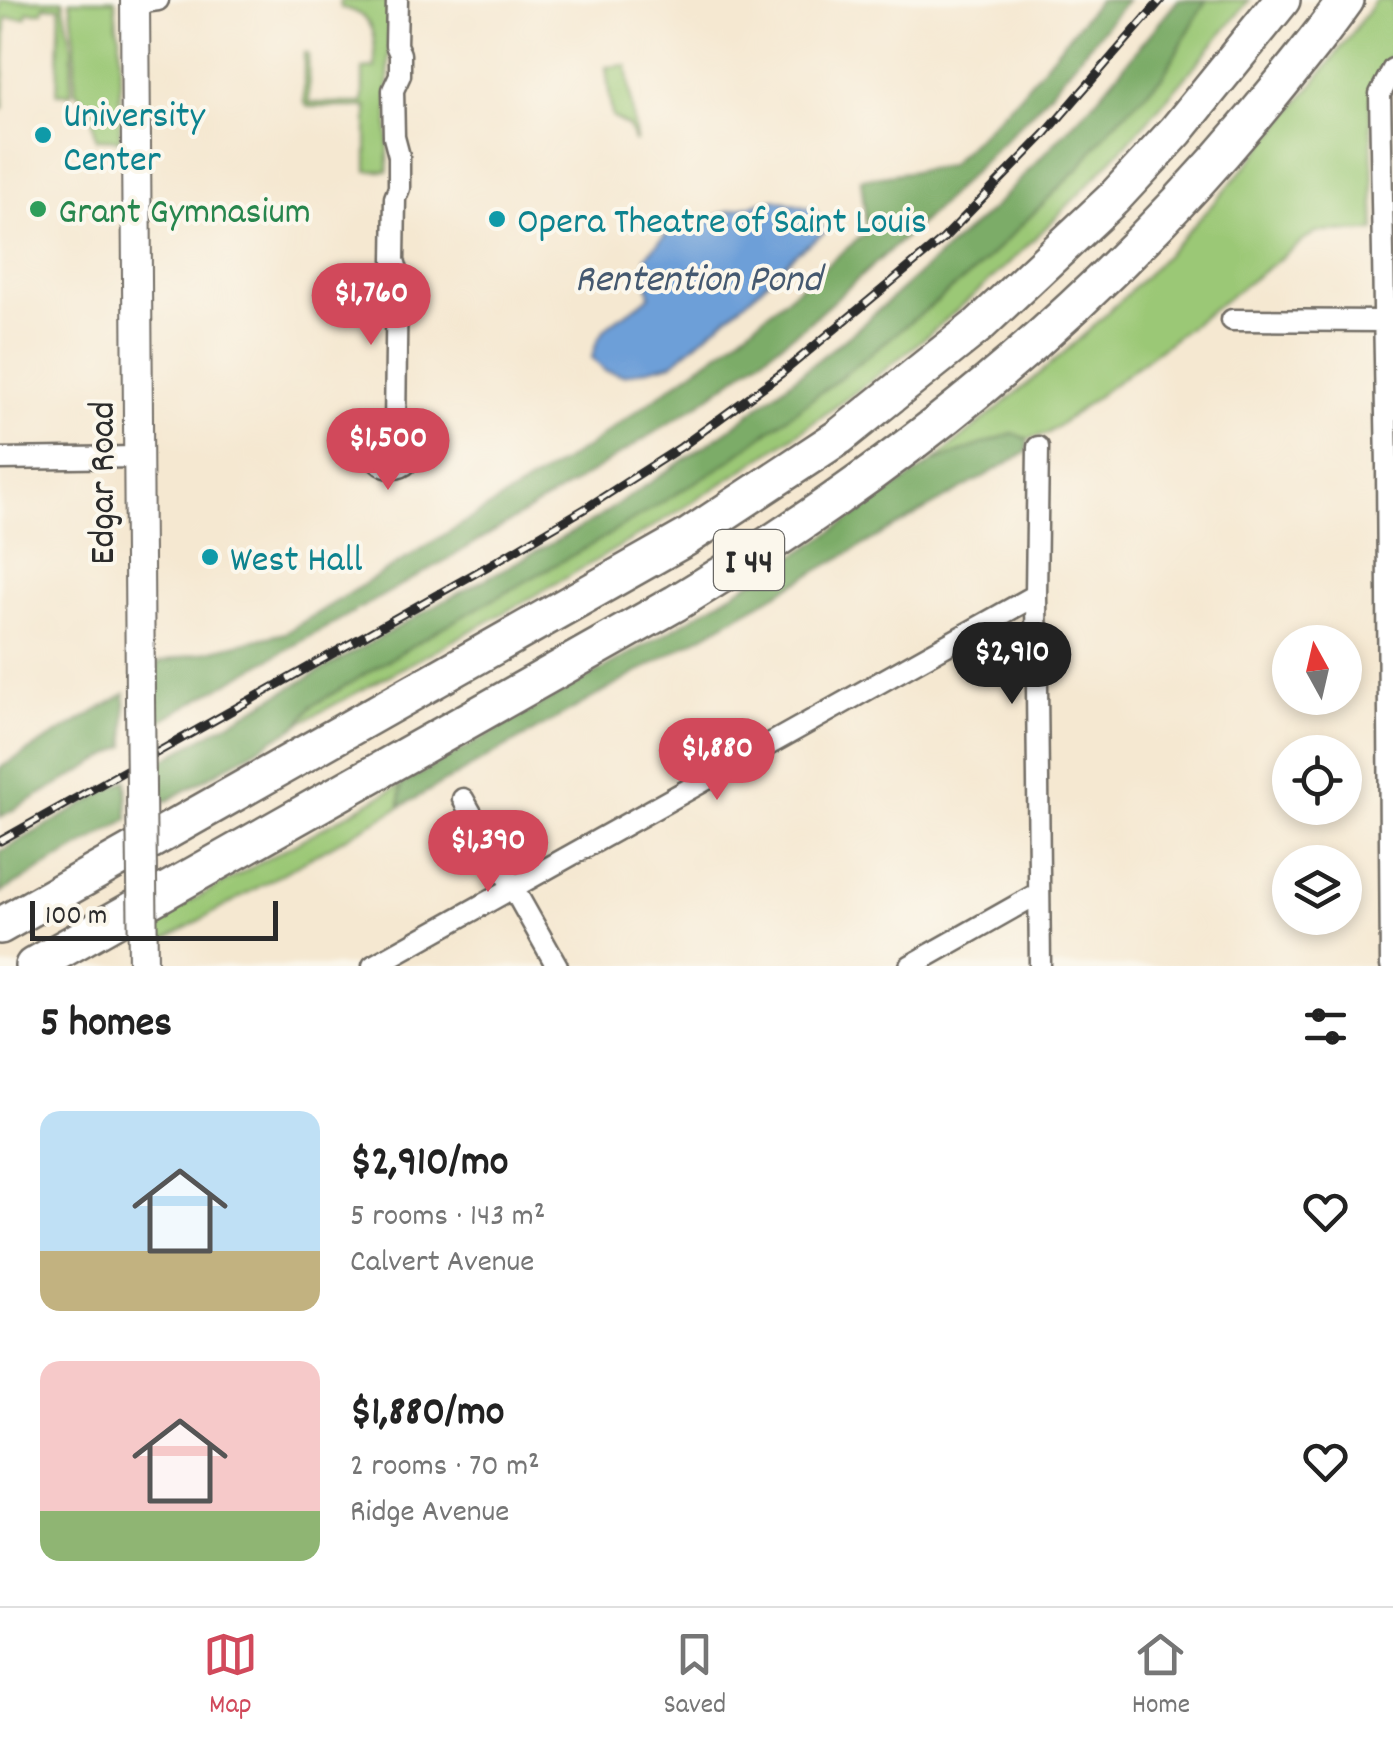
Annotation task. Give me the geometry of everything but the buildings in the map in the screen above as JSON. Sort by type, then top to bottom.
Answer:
[{"type":"highway","name":"I 44","points":[[0,926],[686,538],[838,437],[979,324],[1113,199],[1176,131],[1282,0]]},
{"type":"highway","name":"I 44","points":[[33,966],[676,604],[755,556],[882,468],[1026,350],[1159,224],[1234,141],[1346,0]]},
{"type":"street","points":[[397,0],[396,45],[400,64]]},
{"type":"street","points":[[396,426],[394,198],[399,188],[399,156],[394,138],[393,90],[405,46],[406,0]]},
{"type":"street","name":"Edgar Road","points":[[143,1],[137,457],[143,966]]},
{"type":"street","points":[[1391,966],[1390,467],[1380,94],[1393,69]]},
{"type":"street","points":[[1232,320],[1384,320]]},
{"type":"street","points":[[1038,447],[1040,966]]},
{"type":"street","points":[[0,459],[137,457]]},
{"type":"street","points":[[374,966],[1036,595]]},
{"type":"street","points":[[463,800],[557,966]]},
{"type":"street","points":[[910,966],[1039,892]]},
{"type":"green space","points":[[0,0],[63,0],[72,46],[71,94],[57,94],[60,7],[44,6],[43,12],[27,12],[26,18],[6,18],[0,108]]},
{"type":"green space","points":[[70,0],[115,0],[120,35],[120,140],[96,139],[90,107],[75,91]]},
{"type":"green space","points":[[340,0],[389,0],[388,171],[367,171],[367,107],[308,107],[304,103],[304,53],[308,54],[309,103],[363,103],[363,69],[375,68],[371,29],[361,16],[341,8]]},
{"type":"green space","points":[[1099,0],[1127,0],[1039,105],[934,211],[806,325],[699,404],[576,482],[156,723],[157,663],[285,633],[587,447],[725,348],[867,232],[861,179],[948,166],[1018,97]]},
{"type":"green space","points":[[1178,0],[1206,0],[1163,76],[1110,128],[1078,169],[976,270],[837,380],[722,466],[312,706],[298,725],[167,801],[156,800],[156,764],[593,521],[730,429],[856,330],[994,207],[1100,95]]},
{"type":"green space","points":[[1206,0],[1249,0],[1160,106],[1066,208],[913,348],[792,437],[655,526],[298,724],[312,706],[721,466],[976,270],[1078,169],[1110,128],[1163,76]]},
{"type":"green space","points":[[1376,0],[1393,0],[1393,51],[1373,88],[1370,104],[1375,231],[1315,232],[1047,434],[1028,439],[1013,433],[933,462],[1077,341],[1173,248],[1279,127]]},
{"type":"green space","points":[[627,65],[636,141],[629,127],[612,117],[606,67]]},
{"type":"green space","points":[[1013,433],[1028,439],[1027,452],[400,807],[401,785],[820,540],[933,462]]},
{"type":"green space","points":[[125,694],[126,746],[0,817],[0,768]]},
{"type":"green space","points":[[127,780],[128,819],[0,893],[0,852]]},
{"type":"green space","points":[[401,785],[400,807],[154,946],[155,921]]},
{"type":"water","name":"Rentention Pond","points":[[775,199],[815,210],[825,232],[673,363],[624,375],[605,371],[592,358],[607,327],[650,295],[646,256],[673,227],[704,222],[728,211]]},
{"type":"railway","points":[[0,841],[488,566],[681,447],[782,373],[943,239],[1045,134],[1161,0]]},
{"type":"place","name":"University Center","points":[[43,135]]},
{"type":"place","name":"Grant Gymnasium","points":[[38,209]]},
{"type":"place","name":"Opera Theatre of Saint Louis","points":[[497,219]]},
{"type":"place","name":"West Hall","points":[[210,557]]}]
